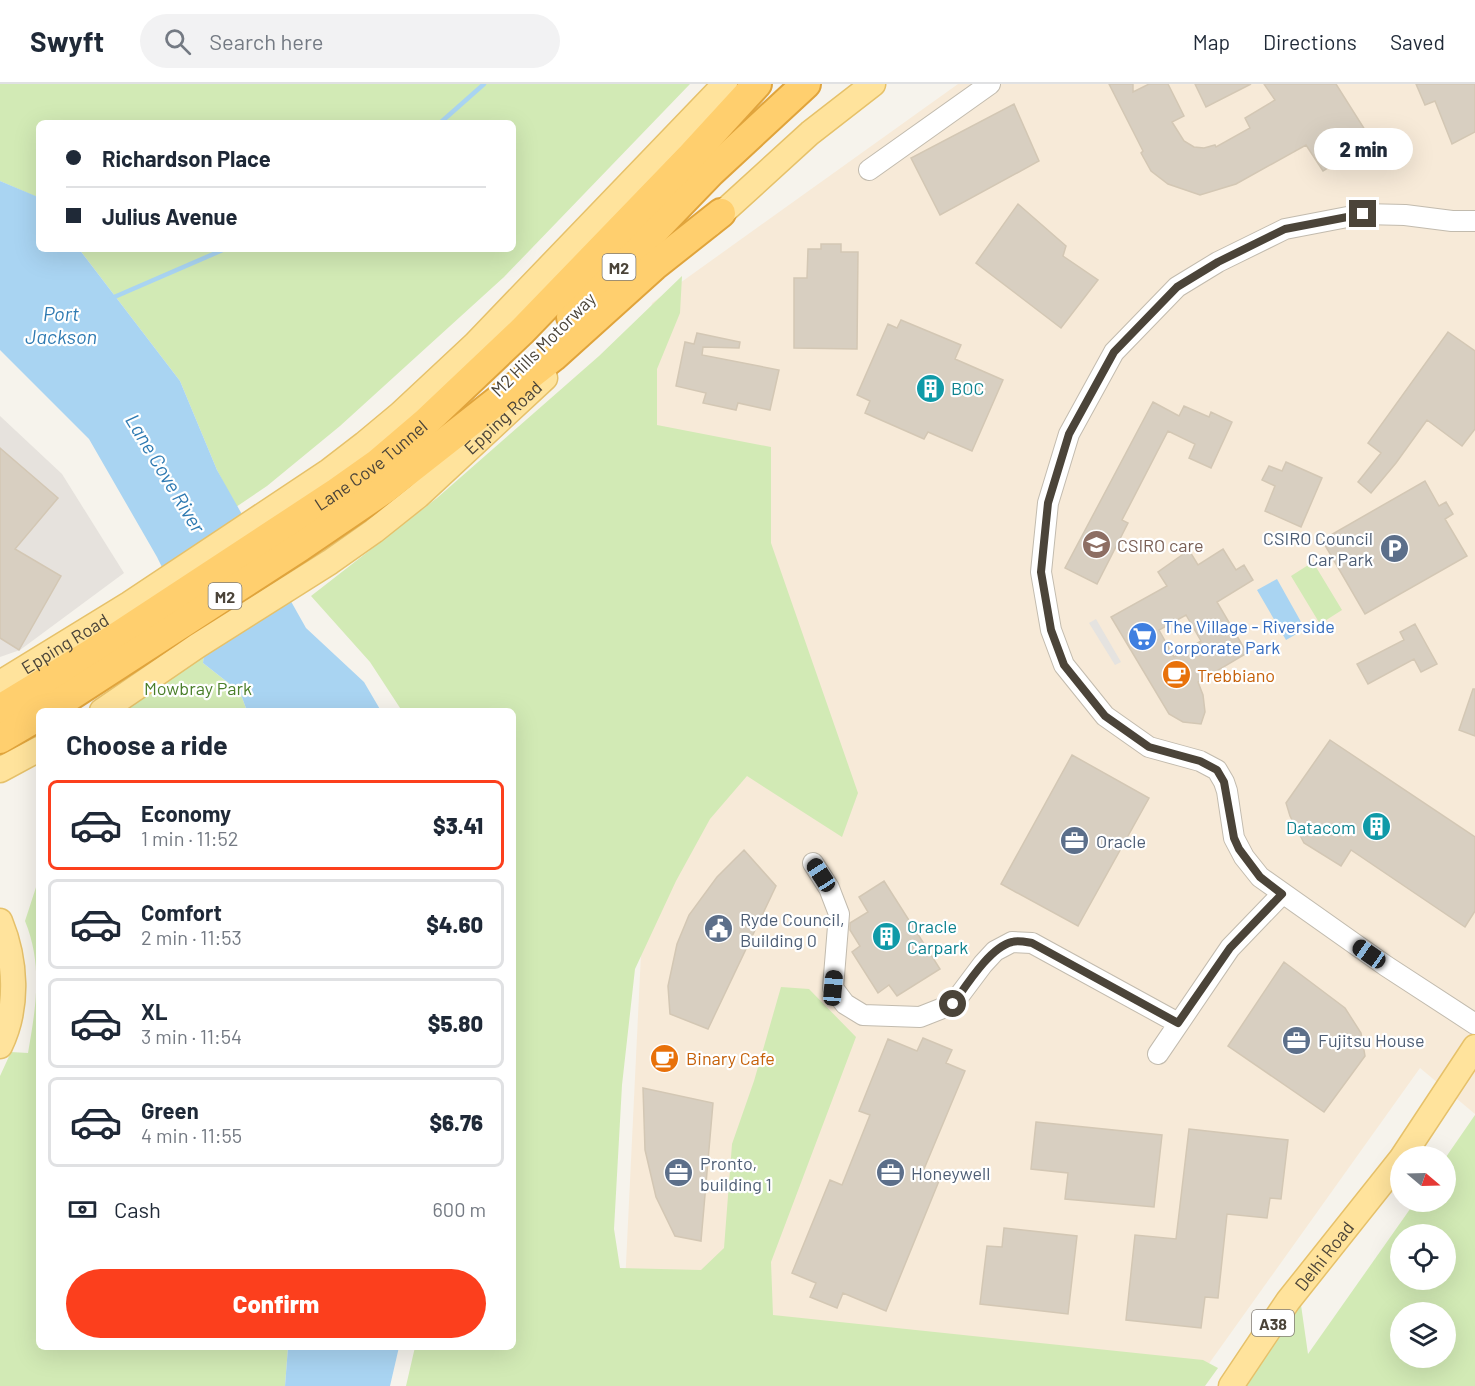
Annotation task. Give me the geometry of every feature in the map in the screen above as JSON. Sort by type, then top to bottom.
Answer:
[{"type":"highway","name":"M2","points":[[691,156],[757,84]]},
{"type":"highway","name":"M2","points":[[691,156],[774,84]]},
{"type":"highway","name":"M2 Hills Motorway","points":[[432,451],[546,343],[711,172],[806,84]]},
{"type":"highway","name":"Lane Cove Tunnel","points":[[0,709],[140,623],[289,526],[378,463],[426,422],[522,331],[691,156]]},
{"type":"highway","name":"M2","points":[[432,451],[552,357],[654,266],[720,213]]},
{"type":"highway","name":"Lane Cove Tunnel","points":[[289,526],[367,501],[432,451]]},
{"type":"highway","name":"Lane Cove Tunnel","points":[[50,708],[140,623]]},
{"type":"highway","points":[[0,739],[36,718]]},
{"type":"main road","points":[[289,526],[364,444],[445,373],[500,319],[725,84]]},
{"type":"main road","name":"Epping Road","points":[[106,708],[152,676],[330,562],[418,496],[602,327],[720,213],[810,133],[873,84]]},
{"type":"main road","name":"Epping Road","points":[[0,683],[140,623]]},
{"type":"main road","points":[[0,778],[19,760]]},
{"type":"main road","points":[[0,921],[11,955],[13,991],[7,1026],[0,1046]]},
{"type":"main road","name":"Delhi Road","points":[[1410,1146],[1475,1047]]},
{"type":"main road","name":"Delhi Road","points":[[1231,1386],[1288,1301],[1390,1173]]},
{"type":"street","points":[[870,170],[990,84]]},
{"type":"street","points":[[1475,221],[1452,221],[1405,214],[1363,214],[1285,229],[1218,262],[1177,287],[1114,352],[1069,434],[1048,503],[1041,572],[1051,630],[1064,665],[1105,716],[1149,747],[1200,761],[1217,770],[1224,782],[1234,838],[1239,849],[1260,877],[1475,1024]]},
{"type":"street","points":[[813,862],[829,888],[838,914],[833,988],[844,1004],[863,1015],[920,1017],[953,1004],[983,964],[996,951],[1012,942],[1032,943],[1178,1023]]},
{"type":"street","points":[[1158,1054],[1230,948],[1282,894]]},
{"type":"shaded area","points":[[958,84],[1475,84],[1475,1114],[1420,1068],[1193,1386],[622,1347],[649,788],[600,583],[652,303]]},
{"type":"shaded area","points":[[0,416],[62,474],[124,573],[20,650],[0,657]]},
{"type":"shaded area","points":[[1096,619],[1121,662],[1115,665],[1089,623]]},
{"type":"green space","points":[[0,84],[690,84],[504,277],[340,426],[267,486],[236,507],[217,470],[180,381],[81,252],[516,252],[516,120],[36,120],[36,197],[0,181]]},
{"type":"green space","points":[[682,276],[680,313],[657,369],[657,425],[771,447],[771,543],[858,793],[842,837],[747,776],[710,819],[676,881],[635,969],[622,1085],[614,1229],[620,1268],[701,1270],[724,1248],[732,1144],[754,1081],[781,987],[809,989],[856,1037],[771,1262],[773,1315],[1203,1360],[1218,1368],[1205,1386],[406,1386],[414,1350],[516,1350],[516,708],[400,708],[370,662],[311,596],[437,498],[599,356]]},
{"type":"green space","points":[[1313,562],[1342,610],[1320,624],[1291,576]]},
{"type":"green space","name":"Mowbray Park","points":[[204,654],[203,663],[240,692],[246,708],[126,708]]},
{"type":"green space","points":[[36,887],[36,970],[31,937],[25,921]]},
{"type":"green space","points":[[36,986],[36,1350],[288,1350],[285,1386],[0,1386],[0,1076],[11,1052],[28,1053]]},
{"type":"green space","points":[[1475,1115],[1475,1386],[1246,1386],[1301,1305],[1308,1354],[1390,1238],[1390,1290],[1456,1290],[1456,1224],[1400,1224],[1408,1212],[1456,1212],[1456,1146],[1454,1146]]},
{"type":"water","name":"Port Jackson","points":[[0,181],[36,196],[36,252],[81,252],[180,381],[217,470],[306,628],[364,682],[379,708],[246,708],[240,692],[203,663],[204,653],[157,557],[89,439],[0,350]]},
{"type":"water","points":[[1277,579],[1305,629],[1286,640],[1257,590]]},
{"type":"water","points":[[288,1350],[398,1350],[390,1386],[285,1386]]},
{"type":"building","points":[[1109,84],[1133,84],[1133,92],[1149,84],[1168,84],[1184,116],[1172,122],[1184,141],[1194,147],[1204,148],[1215,145],[1216,147],[1250,128],[1245,118],[1275,100],[1264,84],[1336,84],[1372,141],[1323,171],[1306,145],[1236,184],[1200,195],[1168,184],[1151,171]]},
{"type":"building","points":[[1195,84],[1251,84],[1206,107]]},
{"type":"building","points":[[1416,84],[1475,84],[1475,132],[1452,144],[1435,101],[1425,105]]},
{"type":"building","points":[[1014,104],[1039,161],[940,215],[911,158]]},
{"type":"building","points":[[1018,204],[1066,246],[1063,256],[1098,280],[1061,328],[976,263]]},
{"type":"building","points":[[821,244],[841,244],[841,252],[858,252],[857,349],[794,348],[794,278],[807,278],[808,249],[821,249]]},
{"type":"building","name":"BOC","points":[[901,320],[961,345],[955,359],[1003,380],[972,451],[928,432],[924,439],[865,413],[870,401],[857,395],[888,324],[897,328]]},
{"type":"building","points":[[1448,332],[1475,351],[1475,429],[1462,446],[1427,420],[1371,493],[1358,482],[1381,453],[1368,443]]},
{"type":"building","points":[[697,333],[740,342],[739,348],[703,347],[702,355],[779,370],[770,410],[738,403],[736,410],[703,403],[706,393],[676,386],[685,342],[694,344]]},
{"type":"building","points":[[1153,402],[1179,416],[1184,406],[1209,417],[1211,412],[1232,422],[1211,468],[1189,458],[1195,444],[1168,431],[1122,520],[1128,523],[1097,584],[1065,568]]},
{"type":"building","points":[[0,448],[58,498],[15,549],[61,576],[19,650],[0,638]]},
{"type":"building","points":[[1286,462],[1322,478],[1301,527],[1265,511],[1275,486],[1262,480],[1269,466],[1282,471]]},
{"type":"building","name":"CSIRO Council Car Park","points":[[1425,481],[1439,506],[1446,502],[1453,514],[1445,519],[1467,556],[1365,614],[1322,540]]},
{"type":"building","name":"The Village - Riverside Corporate Park","points":[[1223,549],[1236,570],[1244,565],[1253,580],[1217,602],[1247,653],[1198,682],[1203,695],[1205,712],[1201,724],[1183,722],[1169,714],[1111,617],[1167,586],[1158,572],[1189,550],[1198,565]],"holes":[[[1186,615],[1201,641],[1174,657],[1159,630]]]},
{"type":"building","points":[[1415,624],[1437,664],[1421,672],[1414,659],[1368,684],[1357,664],[1404,640],[1400,632]]},
{"type":"building","points":[[1473,689],[1475,689],[1475,736],[1459,730]]},
{"type":"building","name":"Datacom","points":[[1330,740],[1475,837],[1475,911],[1465,927],[1351,850],[1341,866],[1304,843],[1286,803]]},
{"type":"building","name":"Oracle","points":[[1072,755],[1149,798],[1078,926],[1001,884]]},
{"type":"building","name":"Ryde Council, Building 0","points":[[744,850],[776,886],[708,1029],[670,1014],[668,986],[677,944],[689,915],[717,877]]},
{"type":"building","name":"Oracle Carpark","points":[[884,881],[940,969],[897,996],[889,985],[878,993],[852,952],[860,946],[850,930],[850,923],[868,912],[859,897]]},
{"type":"building","name":"Fujitsu House","points":[[1284,962],[1345,1008],[1361,1033],[1365,1056],[1324,1112],[1228,1046]]},
{"type":"building","name":"Honeywell","points":[[923,1038],[952,1050],[946,1063],[965,1071],[924,1169],[941,1176],[886,1311],[843,1293],[837,1308],[810,1297],[816,1283],[792,1273],[830,1180],[842,1185],[870,1115],[859,1111],[888,1039],[917,1051]]},
{"type":"building","name":"Pronto, building 1","points":[[643,1088],[713,1103],[701,1241],[675,1236],[656,1197],[645,1150]]},
{"type":"building","points":[[1036,1122],[1162,1135],[1154,1207],[1065,1199],[1068,1173],[1031,1169]]},
{"type":"building","points":[[1189,1129],[1288,1140],[1281,1199],[1270,1198],[1267,1218],[1227,1214],[1218,1298],[1205,1297],[1201,1328],[1126,1320],[1135,1235],[1176,1239]]},
{"type":"building","points":[[1004,1228],[1077,1236],[1068,1314],[980,1304],[987,1246],[1002,1247]]},
{"type":"waterway","points":[[443,120],[484,84]]},
{"type":"waterway","points":[[112,298],[218,252]]},
{"type":"place","name":"BOC","points":[[930,388]]},
{"type":"place","name":"CSIRO care","points":[[1096,545]]},
{"type":"place","name":"CSIRO Council Car Park","points":[[1394,548]]},
{"type":"place","name":"The Village - Riverside Corporate Park","points":[[1142,636]]},
{"type":"place","name":"Trebbiano","points":[[1176,675]]},
{"type":"place","name":"Datacom","points":[[1377,827]]},
{"type":"place","name":"Oracle","points":[[1075,841]]},
{"type":"place","name":"Ryde Council, Building 0","points":[[719,929]]},
{"type":"place","name":"Oracle Carpark","points":[[886,936]]},
{"type":"place","name":"Fujitsu House","points":[[1297,1040]]},
{"type":"place","name":"Binary Cafe","points":[[665,1058]]},
{"type":"place","name":"Pronto, building 1","points":[[679,1173]]},
{"type":"place","name":"Honeywell","points":[[890,1173]]},
{"type":"route","points":[[953,1004],[983,964],[996,951],[1012,942],[1032,943],[1178,1023],[1217,964],[1282,894],[1260,877],[1239,849],[1234,838],[1224,782],[1217,770],[1200,761],[1149,747],[1105,716],[1064,665],[1051,630],[1041,572],[1048,503],[1069,434],[1114,352],[1177,287],[1218,262],[1285,229],[1363,214]]},
{"type":"water label","name":"Lane Cove River","points":[[166,473]]}]
